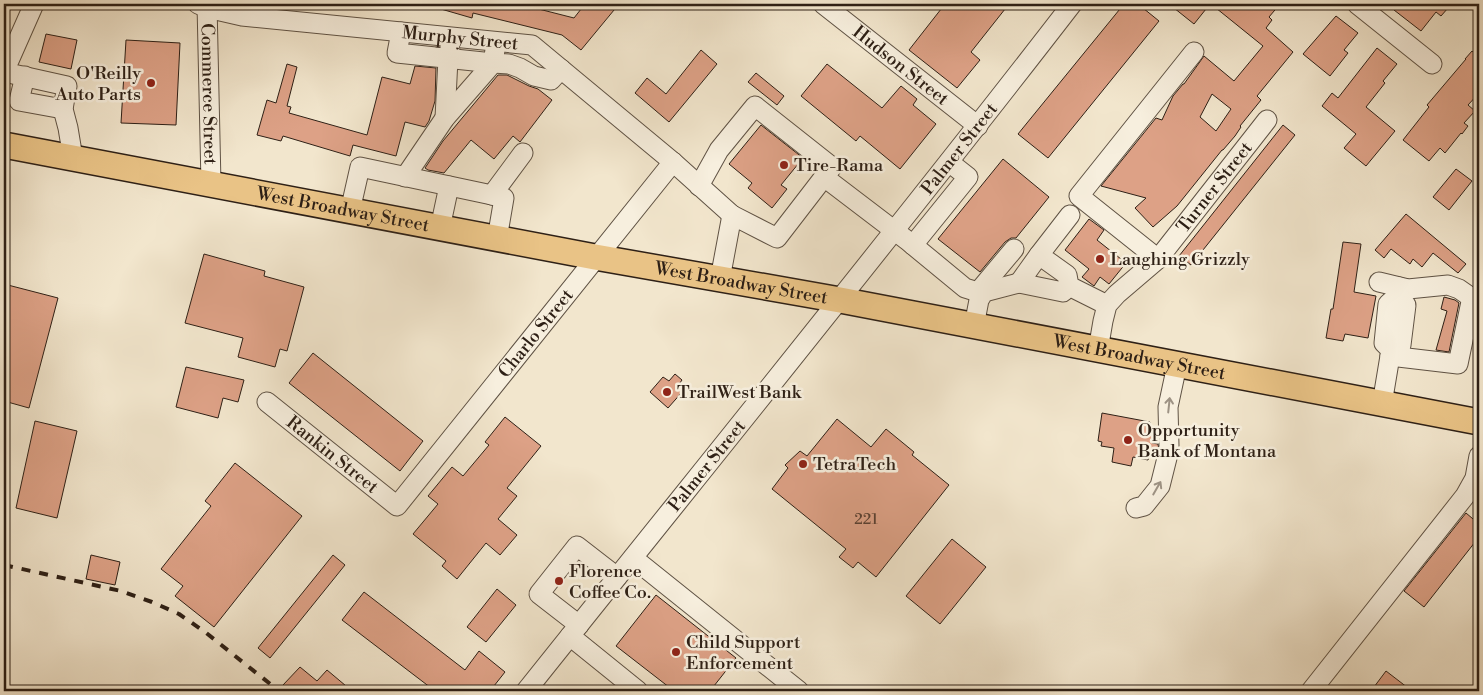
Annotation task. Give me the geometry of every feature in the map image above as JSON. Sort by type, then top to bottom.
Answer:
[{"type":"main road","name":"West Broadway Street","points":[[4,146],[350,210],[595,258],[840,300],[1479,422]]},
{"type":"street","points":[[34,4],[4,72],[67,86],[63,109],[73,158]]},
{"type":"street","name":"Hudson Street","points":[[823,4],[978,126]]},
{"type":"street","name":"Palmer Street","points":[[526,691],[840,300],[1072,4]]},
{"type":"street","points":[[1357,4],[1432,64]]},
{"type":"street","name":"Murphy Street","points":[[204,5],[242,16],[532,45],[673,162],[732,215],[777,238],[824,177]]},
{"type":"street","name":"Commerce Street","points":[[204,5],[211,184]]},
{"type":"street","points":[[401,32],[397,53],[509,64],[534,76],[551,80],[561,69]]},
{"type":"street","points":[[428,56],[431,35]]},
{"type":"street","points":[[445,118],[461,38]]},
{"type":"street","points":[[405,177],[445,118],[493,63],[496,41]]},
{"type":"street","points":[[1158,259],[1079,196],[1194,52]]},
{"type":"street","points":[[26,76],[19,100],[63,109]]},
{"type":"street","points":[[699,186],[718,150],[755,106],[832,167],[824,177],[895,230],[965,288],[981,292],[1019,283],[1063,292],[1069,286]]},
{"type":"street","name":"Turner Street","points":[[1107,305],[1158,259],[1267,120]]},
{"type":"street","points":[[492,195],[524,153]]},
{"type":"street","name":"Charlo Street","points":[[397,506],[673,162]]},
{"type":"street","points":[[913,245],[968,178],[949,162]]},
{"type":"street","points":[[350,210],[360,167],[504,198],[496,239]]},
{"type":"street","points":[[440,228],[449,186]]},
{"type":"street","points":[[720,279],[732,215]]},
{"type":"street","points":[[1019,283],[1070,215]]},
{"type":"street","points":[[974,326],[981,292],[1014,249]]},
{"type":"street","points":[[1039,254],[1067,275],[1069,286]]},
{"type":"street","points":[[1379,282],[1398,291],[1448,285],[1460,289],[1476,300],[1458,364],[1391,353]]},
{"type":"street","points":[[1069,286],[1107,305],[1098,350]]},
{"type":"street","points":[[1382,404],[1391,353],[1384,343],[1388,304],[1398,291]]},
{"type":"street","points":[[1136,508],[1144,506],[1160,486],[1168,452],[1168,407],[1177,365]]},
{"type":"street","name":"Rankin Street","points":[[267,402],[397,506]]},
{"type":"street","points":[[1311,691],[1465,496],[1476,478],[1479,456]]},
{"type":"street","points":[[617,577],[578,546],[539,594],[574,631],[638,691]]},
{"type":"street","points":[[632,558],[800,691]]},
{"type":"building","points":[[434,4],[519,4],[574,18],[585,4],[619,4],[581,50],[562,35],[473,13],[472,18],[434,7]]},
{"type":"building","points":[[945,4],[1009,4],[971,52],[980,60],[957,88],[909,50]]},
{"type":"building","points":[[1124,4],[1138,4],[1159,21],[1048,158],[1018,134]]},
{"type":"building","points":[[1169,4],[1210,4],[1194,24]]},
{"type":"building","points":[[1211,4],[1280,4],[1269,17],[1272,20],[1266,28],[1293,52],[1257,96],[1261,100],[1240,126],[1235,136],[1177,206],[1153,227],[1135,208],[1146,198],[1101,186],[1156,118],[1162,120],[1173,96],[1204,56],[1234,81],[1263,46]],"holes":[[[1212,94],[1231,109],[1216,131],[1200,117]]]},
{"type":"building","points":[[1399,4],[1443,4],[1448,8],[1441,16],[1436,12],[1421,31],[1394,10]]},
{"type":"building","points":[[1336,16],[1358,33],[1344,50],[1348,53],[1330,76],[1303,54]]},
{"type":"building","points":[[46,34],[77,40],[71,69],[39,62]]},
{"type":"building","name":"O'Reilly Auto Parts","points":[[126,40],[180,43],[176,125],[121,123]]},
{"type":"building","points":[[1377,48],[1397,64],[1366,107],[1395,131],[1366,166],[1344,148],[1356,134],[1322,106],[1332,93],[1338,98]]},
{"type":"building","points":[[701,50],[717,64],[669,122],[635,93],[647,78],[666,94]]},
{"type":"building","points":[[1472,51],[1479,57],[1479,93],[1468,105],[1475,111],[1464,123],[1468,126],[1445,153],[1440,148],[1429,161],[1403,140],[1429,107],[1427,105]]},
{"type":"building","points":[[287,64],[297,67],[287,106],[291,107],[289,113],[367,135],[382,77],[410,84],[415,66],[436,68],[435,101],[429,121],[425,127],[405,122],[396,156],[353,145],[350,156],[283,136],[281,141],[257,135],[267,100],[276,103]]},
{"type":"building","points":[[827,64],[882,108],[901,86],[917,99],[913,105],[936,124],[900,169],[860,136],[856,141],[801,96]]},
{"type":"building","points":[[756,73],[784,96],[777,105],[748,82]]},
{"type":"building","points":[[498,75],[507,75],[538,89],[552,100],[520,142],[513,136],[494,159],[471,140],[444,173],[425,168],[443,141]]},
{"type":"building","points":[[761,125],[803,158],[781,185],[787,189],[772,208],[748,188],[752,183],[729,164]]},
{"type":"building","points":[[1283,125],[1295,135],[1191,265],[1179,256]]},
{"type":"building","points":[[1003,159],[1049,197],[1016,238],[1011,238],[1005,242],[980,272],[938,239]]},
{"type":"building","points":[[1456,169],[1472,181],[1449,210],[1433,197]]},
{"type":"building","points":[[1406,214],[1466,264],[1458,273],[1433,253],[1422,267],[1413,259],[1410,264],[1391,249],[1384,258],[1375,250]]},
{"type":"building","points":[[1089,219],[1104,230],[1097,240],[1126,263],[1109,284],[1100,277],[1094,286],[1082,277],[1089,269],[1065,250]]},
{"type":"building","points":[[1343,242],[1361,244],[1354,292],[1376,296],[1368,338],[1345,334],[1343,341],[1326,338],[1331,309],[1333,309]]},
{"type":"building","points":[[204,254],[265,271],[264,276],[304,287],[287,351],[280,349],[275,367],[238,357],[243,338],[185,323]]},
{"type":"building","points":[[4,284],[58,298],[29,408],[4,401]]},
{"type":"building","points":[[1444,297],[1459,303],[1449,352],[1436,350],[1447,311],[1441,309]]},
{"type":"building","points":[[313,353],[423,441],[400,471],[289,383]]},
{"type":"building","points":[[186,367],[244,380],[238,402],[223,398],[218,418],[176,407]]},
{"type":"building","points":[[675,374],[682,380],[677,387],[683,391],[668,408],[650,392],[663,377],[669,381]]},
{"type":"building","points":[[1102,413],[1150,422],[1147,434],[1156,436],[1152,443],[1158,444],[1159,450],[1156,456],[1149,455],[1148,460],[1133,457],[1131,466],[1112,462],[1114,448],[1101,446],[1102,442],[1098,441]]},
{"type":"building","points":[[505,417],[541,446],[507,488],[517,496],[498,519],[517,535],[500,555],[486,543],[457,579],[442,566],[446,561],[413,534],[438,504],[428,496],[452,467],[463,476],[489,445],[485,442]]},
{"type":"building","points":[[837,419],[871,447],[886,429],[914,452],[912,455],[949,485],[876,577],[858,562],[853,568],[839,557],[846,549],[772,489],[788,468],[785,465],[800,451],[807,456]]},
{"type":"building","points":[[35,421],[77,431],[57,518],[16,508]]},
{"type":"building","points":[[235,463],[302,516],[214,627],[175,596],[183,586],[161,569],[211,506],[205,501]]},
{"type":"building","points":[[1466,513],[1479,524],[1479,537],[1424,607],[1404,591]]},
{"type":"building","points":[[952,539],[986,567],[940,624],[906,596]]},
{"type":"building","points":[[91,555],[120,562],[115,585],[86,579]]},
{"type":"building","points":[[333,555],[345,565],[270,658],[258,648]]},
{"type":"building","points":[[497,589],[516,605],[486,642],[467,627]]},
{"type":"building","points":[[364,592],[465,670],[479,651],[505,672],[490,691],[435,691],[342,620]]},
{"type":"building","points":[[656,595],[736,658],[710,691],[674,691],[616,646]]},
{"type":"building","points":[[300,667],[317,681],[327,670],[352,691],[290,691],[283,685]]},
{"type":"building","points":[[1386,671],[1412,691],[1371,691]]},
{"type":"railway","points":[[4,565],[121,591],[179,614],[205,632],[279,691]]},
{"type":"place","name":"O'Reilly Auto Parts","points":[[151,83]]},
{"type":"place","name":"Tire-Rama","points":[[784,165]]},
{"type":"place","name":"Laughing Grizzly","points":[[1100,259]]},
{"type":"place","name":"TrailWest Bank","points":[[667,392]]},
{"type":"place","name":"Opportunity Bank of Montana","points":[[1128,440]]},
{"type":"place","name":"TetraTech","points":[[803,464]]},
{"type":"place","name":"Florence Coffee Co.","points":[[559,581]]},
{"type":"place","name":"Child Support Enforcement","points":[[676,652]]}]
